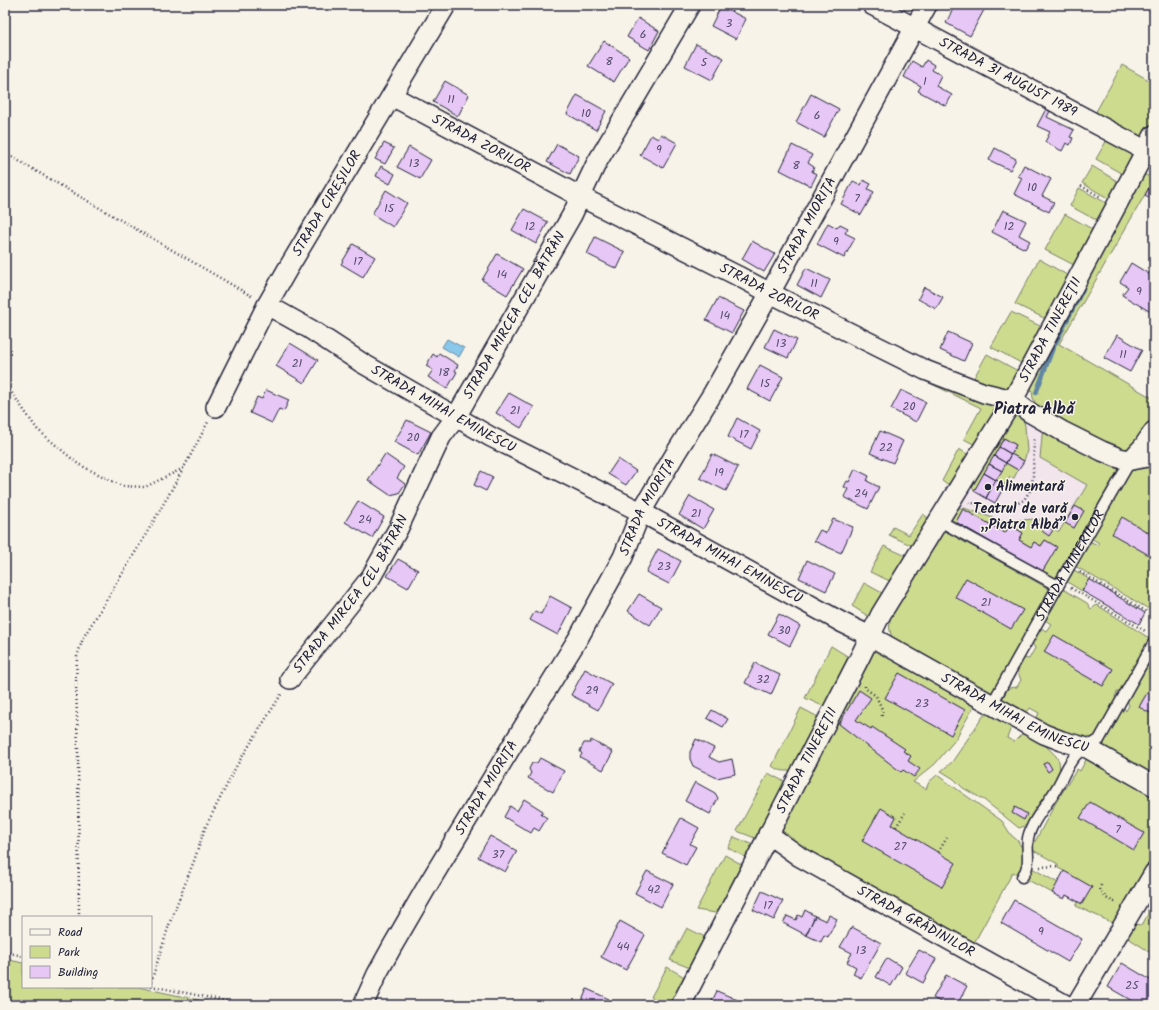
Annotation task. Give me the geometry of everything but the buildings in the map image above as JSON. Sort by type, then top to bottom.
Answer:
[{"type":"street","name":"STRADA CIREŞILOR","points":[[216,407],[267,305],[287,270],[446,5]]},
{"type":"street","name":"STRADA MIRCEA CEL BĂTRÂN","points":[[290,679],[371,577],[398,529],[441,437],[456,417],[568,221],[596,164],[690,5]]},
{"type":"street","name":"STRADA 31 AUGUST 1989","points":[[872,5],[915,28],[1149,142]]},
{"type":"street","name":"STRADA MIORIŢA","points":[[363,1005],[377,974],[421,896],[579,637],[623,557],[641,512],[676,451],[713,393],[770,293],[927,5]]},
{"type":"street","name":"STRADA ZORILOR","points":[[392,96],[581,197],[925,370],[984,394],[1013,400],[1062,431],[1119,458],[1131,460],[1148,457],[1154,458]]},
{"type":"street","name":"STRADA TINEREŢII","points":[[681,1005],[855,668],[881,614],[1013,400],[1149,142]]},
{"type":"street","name":"STRADA MIHAI EMINESCU","points":[[267,305],[310,329],[362,363],[491,438],[641,512],[843,623],[870,636],[1044,734],[1087,748],[1154,786]]},
{"type":"street","name":"STRADA MINERILOR","points":[[1131,460],[1143,447],[1154,430]]},
{"type":"street","name":"STRADA GRĂDINILOR","points":[[768,834],[800,857],[1066,1005]]},
{"type":"street","points":[[1076,1005],[1154,873]]},
{"type":"lane","name":"STRADA MINERILOR","points":[[992,704],[1131,460]]},
{"type":"lane","points":[[938,520],[1059,584]]},
{"type":"lane","points":[[1022,877],[1028,860],[1028,838],[1032,827],[1059,785],[1064,771],[1070,761],[1078,753],[1099,740],[1154,642]]},
{"type":"path","points":[[5,153],[267,305]]},
{"type":"path","points":[[1081,186],[1116,205]]},
{"type":"path","points":[[5,383],[37,429],[78,464],[122,486],[145,487],[185,468]]},
{"type":"path","points":[[79,916],[76,684],[77,657],[84,638],[185,468],[216,407]]},
{"type":"path","points":[[952,497],[997,510],[1008,508],[1024,500],[1031,489],[1033,476],[1035,415]]},
{"type":"path","points":[[1070,566],[1154,616]]},
{"type":"path","points":[[1059,584],[1147,632]]},
{"type":"path","points":[[855,668],[862,679],[865,688],[876,696],[882,709],[882,718]]},
{"type":"path","points":[[152,979],[170,922],[194,861],[205,828],[237,765],[290,679]]},
{"type":"path","points":[[896,828],[905,813]]},
{"type":"path","points":[[938,852],[947,838]]},
{"type":"path","points":[[1039,867],[1058,866]]},
{"type":"path","points":[[1101,885],[1100,890],[1106,898],[1132,910]]},
{"type":"path","points":[[5,952],[22,956]]},
{"type":"path","points":[[152,986],[246,1005]]},
{"type":"shaded area","points":[[1014,408],[1119,469],[1055,579],[950,519]]},
{"type":"green space","points":[[1122,65],[1154,83],[1154,127],[1144,138],[1136,139],[1093,117]]},
{"type":"green space","points":[[1108,138],[1134,152],[1136,158],[1126,176],[1096,159]]},
{"type":"green space","points":[[1092,166],[1122,184],[1113,201],[1082,183]]},
{"type":"green space","points":[[1137,172],[1154,179],[1059,344],[1154,399],[1154,421],[1140,443],[1122,454],[1038,409],[1033,398],[1031,386]]},
{"type":"green space","points":[[1079,188],[1110,205],[1101,219],[1094,219],[1070,206]]},
{"type":"green space","points":[[1065,214],[1092,229],[1094,234],[1078,263],[1074,265],[1045,250]]},
{"type":"green space","points":[[1039,259],[1067,275],[1069,279],[1046,319],[1015,304]]},
{"type":"green space","points":[[777,306],[1003,405],[979,447],[964,439],[981,408],[860,349]]},
{"type":"green space","points":[[1011,312],[1042,327],[1023,364],[991,347]]},
{"type":"green space","points":[[987,354],[1018,371],[1010,389],[1005,391],[971,383]]},
{"type":"green space","points":[[1014,408],[1022,413],[1025,426],[1027,451],[1024,461],[1011,454],[1016,445],[1004,438],[974,491],[971,484]]},
{"type":"green space","points":[[1043,425],[1119,469],[1055,579],[1042,572],[1056,547],[1045,540],[1041,546],[1034,542],[1031,547],[1019,540],[1023,533],[1010,525],[1005,533],[963,509],[956,522],[950,519],[956,508],[964,508],[1002,521],[1037,519],[1043,521],[1059,532],[1087,485],[1040,458]]},
{"type":"green space","points":[[959,449],[972,457],[951,483],[946,484],[942,481]]},
{"type":"green space","points":[[1154,462],[1154,612],[1075,566],[1089,541],[1098,545],[1099,543],[1091,538],[1111,500],[1114,500],[1117,496],[1115,493],[1133,464]]},
{"type":"green space","points":[[1006,463],[1018,470],[1014,478],[1010,477],[1005,485],[996,480]]},
{"type":"green space","points":[[923,514],[927,517],[929,527],[917,548],[889,535],[893,527],[909,535]]},
{"type":"green space","points":[[943,530],[1051,590],[993,692],[989,694],[895,643],[892,638],[890,622],[893,609]]},
{"type":"green space","points":[[884,546],[904,555],[905,560],[892,582],[870,572]]},
{"type":"green space","points":[[1074,570],[1089,579],[1082,591],[1067,582]]},
{"type":"green space","points":[[864,583],[884,594],[871,614],[868,616],[852,606]]},
{"type":"green space","points":[[1063,589],[1087,603],[1091,609],[1097,605],[1149,638],[1151,643],[1122,693],[1117,692],[1115,697],[1117,702],[1100,732],[1089,743],[1035,721],[1039,713],[1030,708],[1025,715],[1019,712],[1021,709],[1002,699],[1008,688],[1017,687],[1021,680],[1017,670],[1023,658],[1029,659],[1035,648],[1032,643],[1041,628],[1046,631],[1051,624],[1045,620]]},
{"type":"green space","points":[[831,646],[852,659],[827,708],[805,698]]},
{"type":"green space","points":[[879,649],[974,703],[973,708],[955,740],[935,764],[913,782],[926,789],[929,782],[937,775],[1002,821],[1011,835],[1018,841],[1023,850],[1023,869],[1019,875],[1013,872],[974,943],[971,945],[784,837],[782,831],[782,823],[872,650]]},
{"type":"green space","points":[[1154,655],[1154,775],[1104,746],[1104,740],[1122,705],[1126,711],[1129,705],[1126,699],[1138,677],[1141,677]]},
{"type":"green space","points":[[801,708],[822,719],[793,770],[780,770],[772,766]]},
{"type":"green space","points":[[994,714],[1012,725],[1007,738],[1014,742],[1025,731],[1044,744],[1059,761],[1060,771],[1056,781],[1030,824],[1019,828],[984,800],[963,788],[954,779],[941,771],[952,762],[984,715]]},
{"type":"green space","points":[[1088,756],[1154,796],[1154,859],[1115,924],[1076,906],[1078,902],[1066,895],[1064,899],[1026,879],[1032,868],[1058,883],[1064,871],[1058,868],[1058,864],[1031,849],[1055,804],[1077,769],[1080,771]]},
{"type":"green space","points":[[768,773],[785,782],[760,840],[737,831]]},
{"type":"green space","points":[[734,837],[756,846],[749,859],[728,848]]},
{"type":"green space","points":[[725,855],[746,867],[722,914],[696,910]]},
{"type":"green space","points":[[1154,891],[1153,954],[1125,936],[1132,924],[1142,925],[1148,914],[1150,897]]},
{"type":"green space","points":[[687,928],[709,939],[690,968],[670,960]]},
{"type":"green space","points":[[5,959],[22,963],[22,988],[143,988],[222,1005],[23,1005],[5,1002]]},
{"type":"green space","points":[[667,967],[688,979],[674,1005],[664,1005],[651,997]]},
{"type":"water","points":[[447,339],[464,348],[459,357],[442,347]]},
{"type":"waterway","points":[[1036,393],[1053,348],[1083,289]]},
{"type":"place","name":"Alimentară","points":[[988,487]]},
{"type":"place","name":"Teatrul de vară „Piatra Albă”","points":[[1075,517]]},
{"type":"district","name":"Piatra Albă","points":[[1034,409]]}]
